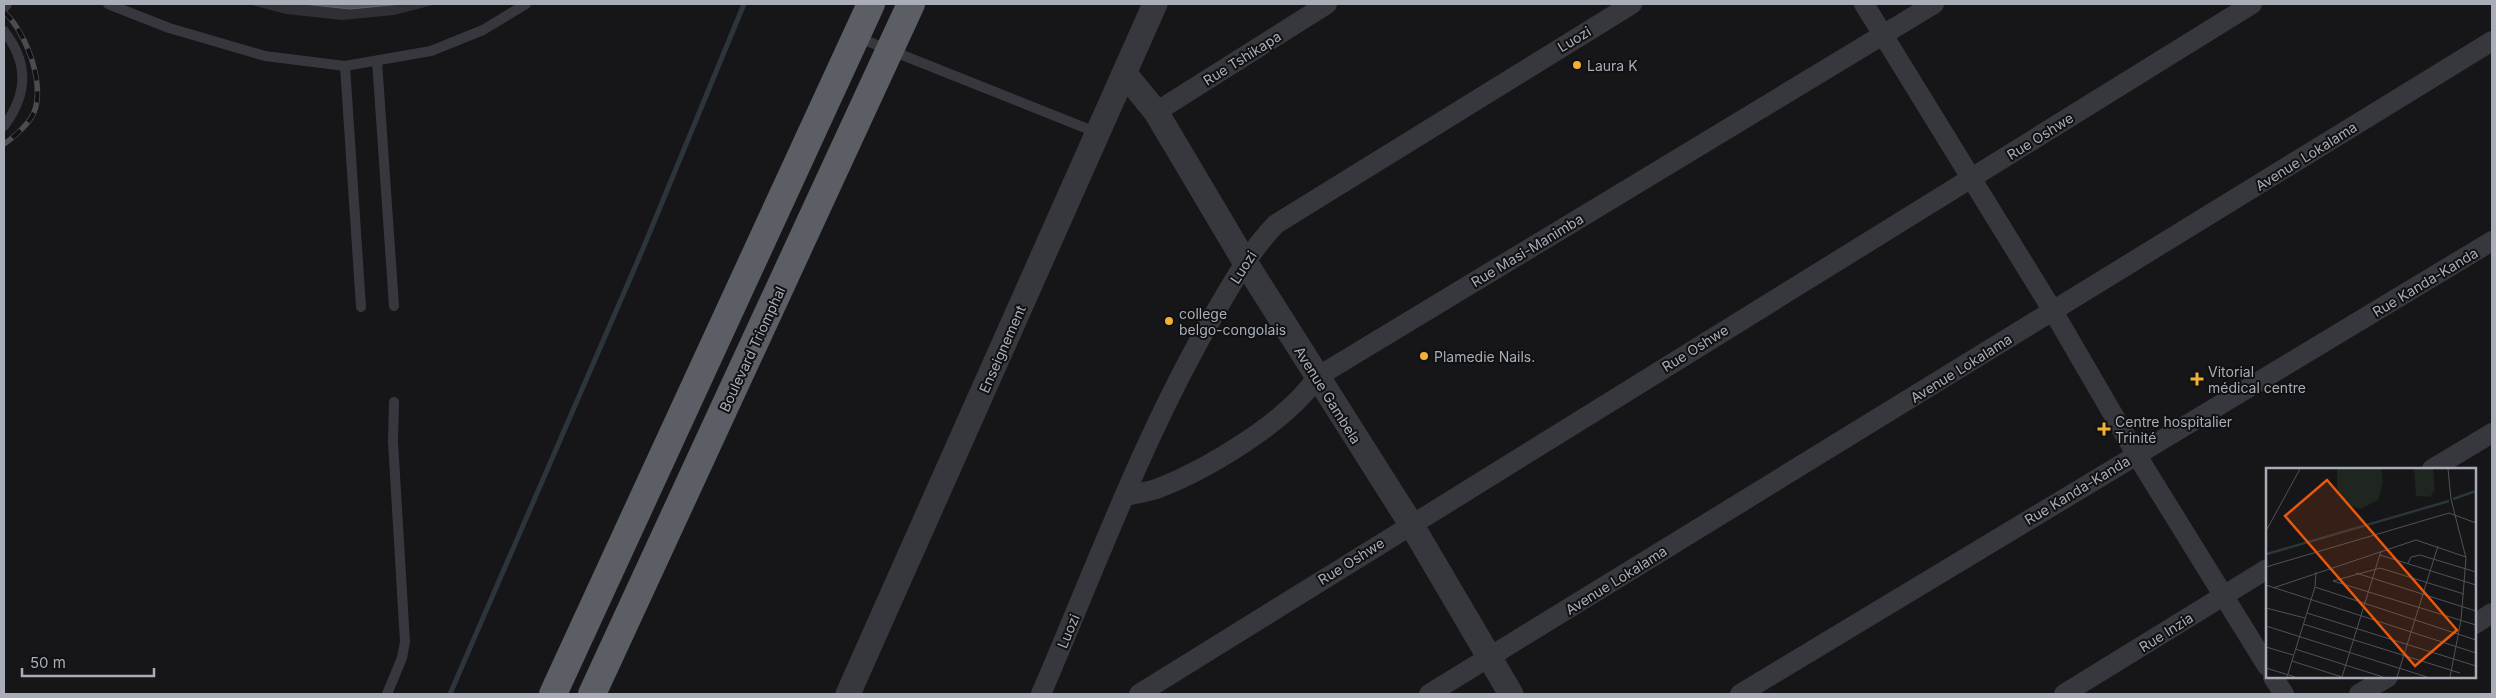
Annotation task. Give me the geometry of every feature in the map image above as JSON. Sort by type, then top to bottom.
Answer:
[{"type":"highway","points":[[553,694],[871,4]]},
{"type":"highway","name":"Boulevard Triomphal","points":[[592,694],[911,4]]},
{"type":"street","name":"Enseignement","points":[[848,694],[1155,4]]},
{"type":"street","name":"Rue Tshikapa","points":[[1156,112],[1327,4]]},
{"type":"street","name":"Luozi","points":[[1041,694],[1181,371],[1245,262],[1276,224],[1632,4]]},
{"type":"street","points":[[1864,4],[2053,311],[2136,454],[2266,664]]},
{"type":"street","name":"Rue Masi-Manimba","points":[[1126,496],[1158,488],[1238,446],[1291,409],[1306,394],[1317,377],[1934,4]]},
{"type":"street","name":"Rue Oshwe","points":[[1139,694],[1410,524],[2252,4]]},
{"type":"street","name":"Avenue Lokalama","points":[[1429,694],[2492,41]]},
{"type":"street","name":"Avenue Gambela","points":[[1124,74],[1156,112],[1245,262],[1410,524],[1511,694]]},
{"type":"street","name":"Rue Kanda-Kanda","points":[[1740,694],[2492,241]]},
{"type":"street","points":[[2434,468],[2492,433]]},
{"type":"street","name":"Rue Inzia","points":[[2064,694],[2266,570]]},
{"type":"street","points":[[2476,623],[2492,613]]},
{"type":"street","points":[[2275,678],[2284,694]]},
{"type":"street","points":[[2360,694],[2386,678]]},
{"type":"lane","points":[[4,8],[7,4]]},
{"type":"lane","points":[[108,4],[169,28],[266,56],[345,66],[431,51],[483,30],[526,4]]},
{"type":"lane","points":[[4,31],[15,44],[22,66],[22,89],[15,111],[4,126]]},
{"type":"lane","points":[[856,36],[1098,134]]},
{"type":"lane","points":[[377,61],[394,306]]},
{"type":"lane","points":[[345,66],[361,307]]},
{"type":"lane","points":[[387,694],[402,658],[405,642],[394,442],[394,402]]},
{"type":"building","points":[[304,4],[402,4],[350,9]]},
{"type":"waterway","points":[[450,694],[642,251],[744,4]]},
{"type":"railway","points":[[4,12],[20,33],[27,47],[33,62],[37,93],[36,106],[31,118],[19,132],[4,144]]},
{"type":"place","name":"Laura K","points":[[1577,65]]},
{"type":"place","name":"college belgo-congolais","points":[[1169,321]]},
{"type":"place","name":"Plamedie Nails.","points":[[1424,356]]},
{"type":"place","name":"Vitorial médical centre","points":[[2197,379]]},
{"type":"place","name":"Centre hospitalier Trinité","points":[[2104,429]]}]
